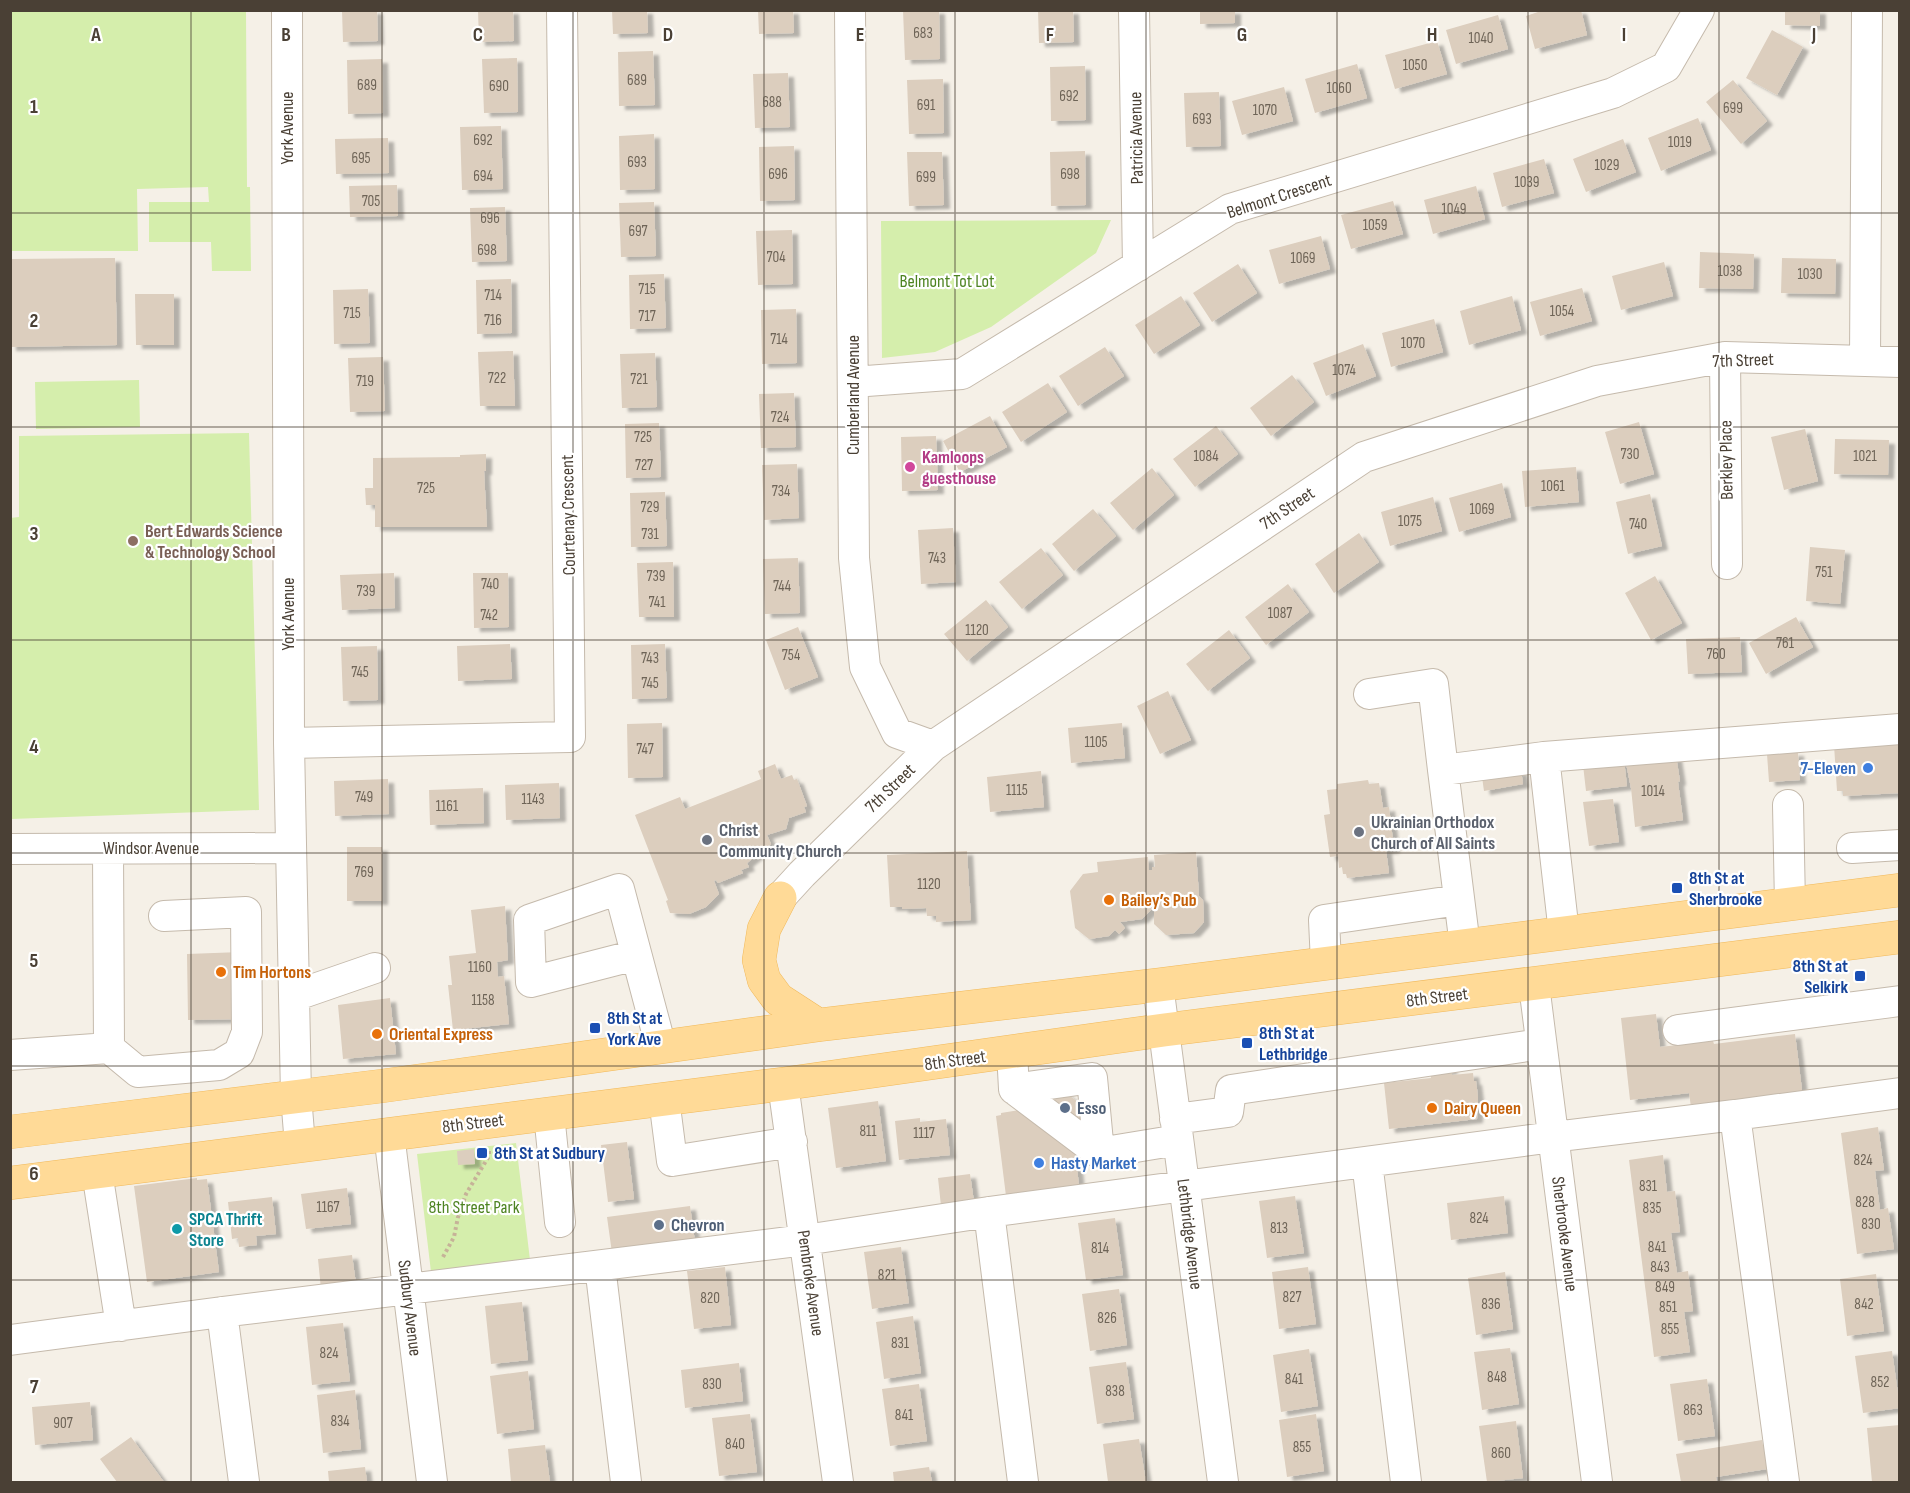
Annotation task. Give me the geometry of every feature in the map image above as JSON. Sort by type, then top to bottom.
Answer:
[{"type":"main road","points":[[10,1132],[296,1096],[818,1025],[1158,985],[1899,890]]},
{"type":"main road","points":[[780,898],[764,929],[759,960],[764,980],[778,999],[818,1025]]},
{"type":"main road","name":"8th Street","points":[[10,1183],[300,1144],[783,1084],[1164,1030],[1899,942]]},
{"type":"street","name":"York Avenue","points":[[287,10],[289,743],[296,1096],[300,1144]]},
{"type":"street","name":"Courtenay Crescent","points":[[289,743],[570,737],[562,10]]},
{"type":"street","name":"Cumberland Avenue","points":[[850,10],[854,558],[865,667],[897,734],[933,746]]},
{"type":"street","name":"Patricia Avenue","points":[[1134,10],[1138,266]]},
{"type":"street","name":"Belmont Crescent","points":[[853,382],[962,374],[1230,209],[1613,93],[1666,67],[1699,10]]},
{"type":"street","points":[[1865,361],[1867,10]]},
{"type":"street","name":"7th Street","points":[[780,898],[933,746],[1364,457],[1597,381],[1725,357],[1899,362]]},
{"type":"street","name":"Berkley Place","points":[[1725,357],[1727,564]]},
{"type":"street","points":[[1369,694],[1433,684],[1465,946]]},
{"type":"street","points":[[1443,770],[1544,757],[1899,729]]},
{"type":"street","points":[[1544,757],[1564,933]]},
{"type":"street","points":[[1788,805],[1790,904]]},
{"type":"street","points":[[1852,848],[1899,844]]},
{"type":"street","name":"Windsor Avenue","points":[[10,849],[291,848]]},
{"type":"street","points":[[108,849],[109,1048]]},
{"type":"street","points":[[1326,963],[1324,920],[1459,900]]},
{"type":"street","points":[[10,1055],[109,1048],[138,1072],[219,1065],[239,1053],[247,1032],[246,912],[164,916]]},
{"type":"street","points":[[636,955],[661,1047]]},
{"type":"street","points":[[294,996],[375,968]]},
{"type":"street","name":"Lethbridge Avenue","points":[[1158,985],[1223,1482]]},
{"type":"street","name":"Sherbrooke Avenue","points":[[1534,985],[1597,1482]]},
{"type":"street","points":[[1678,1030],[1899,1000]]},
{"type":"street","points":[[1099,1153],[1228,1112],[1231,1090],[1541,1044]]},
{"type":"street","points":[[1012,1052],[1014,1089],[1099,1153]]},
{"type":"street","points":[[1014,1089],[1092,1078],[1099,1153]]},
{"type":"street","name":"Pembroke Avenue","points":[[783,1084],[838,1482]]},
{"type":"street","points":[[10,1340],[805,1240],[989,1212],[1553,1137],[1899,1094]]},
{"type":"street","points":[[664,1099],[672,1161],[792,1142]]},
{"type":"street","points":[[549,1114],[560,1222]]},
{"type":"street","points":[[1735,1115],[1784,1482]]},
{"type":"street","name":"Sudbury Avenue","points":[[389,1134],[432,1482]]},
{"type":"street","points":[[1367,1162],[1406,1482]]},
{"type":"street","points":[[96,1172],[121,1326]]},
{"type":"street","points":[[989,1212],[1023,1482]]},
{"type":"street","points":[[600,1266],[626,1482]]},
{"type":"street","points":[[222,1312],[244,1482]]},
{"type":"path","points":[[439,1286],[439,1264],[454,1237],[466,1194],[489,1156],[488,1122]]},
{"type":"green space","points":[[10,11],[246,11],[247,187],[250,187],[251,271],[212,271],[211,242],[149,242],[149,202],[209,202],[208,187],[137,189],[138,251],[11,251]]},
{"type":"green space","name":"Belmont Tot Lot","points":[[1111,220],[1096,253],[991,327],[935,352],[882,358],[881,221]]},
{"type":"green space","points":[[139,380],[140,427],[36,429],[35,382]]},
{"type":"green space","points":[[249,433],[259,810],[11,819],[10,518],[19,517],[19,436]]},
{"type":"green space","name":"8th Street Park","points":[[516,1143],[530,1260],[431,1272],[417,1154]]},
{"type":"building","points":[[342,10],[377,10],[378,41],[343,42]]},
{"type":"building","points":[[478,10],[513,10],[514,41],[479,42]]},
{"type":"building","points":[[612,10],[647,10],[648,33],[613,34]]},
{"type":"building","points":[[758,10],[793,10],[794,33],[759,34]]},
{"type":"building","points":[[903,10],[939,10],[940,59],[905,60]]},
{"type":"building","points":[[1038,10],[1073,10],[1074,42],[1039,43]]},
{"type":"building","points":[[1200,10],[1235,10],[1235,23],[1200,24]]},
{"type":"building","points":[[1544,10],[1581,10],[1587,35],[1535,49],[1526,16]]},
{"type":"building","points":[[1785,10],[1820,10],[1820,26],[1785,25]]},
{"type":"building","points":[[1498,15],[1508,49],[1456,64],[1446,30]]},
{"type":"building","points":[[1772,30],[1803,47],[1777,95],[1746,78]]},
{"type":"building","points":[[1437,41],[1447,74],[1395,89],[1385,55]]},
{"type":"building","points":[[653,51],[655,105],[619,106],[618,52]]},
{"type":"building","points":[[517,58],[518,112],[484,113],[482,59]]},
{"type":"building","points":[[382,59],[383,113],[348,114],[347,60]]},
{"type":"building","points":[[1357,64],[1367,98],[1315,113],[1305,79]]},
{"type":"building","points":[[1085,66],[1086,120],[1051,121],[1050,67]]},
{"type":"building","points":[[788,73],[790,127],[755,128],[753,74]]},
{"type":"building","points":[[943,79],[944,133],[909,134],[907,80]]},
{"type":"building","points":[[1733,80],[1767,121],[1741,144],[1706,102]]},
{"type":"building","points":[[1284,87],[1293,121],[1242,135],[1232,101]]},
{"type":"building","points":[[1219,92],[1221,146],[1186,147],[1184,93]]},
{"type":"building","points":[[1698,118],[1711,150],[1661,171],[1648,138]]},
{"type":"building","points":[[501,126],[503,189],[462,190],[460,127]]},
{"type":"building","points":[[654,134],[655,189],[620,190],[619,136]]},
{"type":"building","points":[[388,138],[389,173],[336,174],[335,139]]},
{"type":"building","points":[[1623,139],[1636,172],[1586,192],[1573,159]]},
{"type":"building","points":[[794,146],[795,200],[760,201],[759,147]]},
{"type":"building","points":[[1085,151],[1086,205],[1051,206],[1050,152]]},
{"type":"building","points":[[907,152],[942,152],[944,205],[909,206]]},
{"type":"building","points":[[1544,159],[1554,193],[1502,207],[1493,173]]},
{"type":"building","points":[[397,185],[398,216],[350,217],[349,186]]},
{"type":"building","points":[[1476,186],[1485,219],[1433,234],[1424,200]]},
{"type":"building","points":[[1393,201],[1403,234],[1351,249],[1341,215]]},
{"type":"building","points":[[654,202],[656,256],[621,257],[619,203]]},
{"type":"building","points":[[505,207],[507,261],[472,262],[470,208]]},
{"type":"building","points":[[792,230],[793,284],[758,285],[756,231]]},
{"type":"building","points":[[1321,236],[1330,269],[1279,284],[1269,250]]},
{"type":"building","points":[[1700,252],[1754,254],[1753,289],[1699,288]]},
{"type":"building","points":[[115,258],[117,345],[10,347],[10,259]]},
{"type":"building","points":[[1782,258],[1836,259],[1835,294],[1781,293]]},
{"type":"building","points":[[1664,262],[1673,296],[1621,310],[1612,276]]},
{"type":"building","points":[[1238,264],[1257,293],[1212,322],[1193,293]]},
{"type":"building","points":[[664,274],[666,328],[630,329],[629,275]]},
{"type":"building","points":[[511,279],[512,333],[477,334],[476,280]]},
{"type":"building","points":[[1582,288],[1592,321],[1540,336],[1530,302]]},
{"type":"building","points":[[368,289],[370,343],[334,344],[333,290]]},
{"type":"building","points":[[135,294],[174,294],[174,345],[136,345]]},
{"type":"building","points":[[1181,296],[1200,325],[1154,354],[1135,325]]},
{"type":"building","points":[[1512,296],[1521,330],[1469,345],[1460,311]]},
{"type":"building","points":[[796,309],[797,363],[762,364],[761,310]]},
{"type":"building","points":[[1434,319],[1443,352],[1391,367],[1382,333]]},
{"type":"building","points":[[1363,344],[1376,376],[1326,396],[1313,363]]},
{"type":"building","points":[[1105,347],[1124,376],[1078,406],[1059,376]]},
{"type":"building","points":[[513,351],[515,406],[480,406],[478,352]]},
{"type":"building","points":[[655,353],[657,407],[622,408],[620,354]]},
{"type":"building","points":[[383,357],[385,411],[350,412],[348,358]]},
{"type":"building","points":[[1292,375],[1314,402],[1271,436],[1250,408]]},
{"type":"building","points":[[1048,383],[1067,412],[1021,442],[1002,412]]},
{"type":"building","points":[[794,393],[796,447],[761,448],[759,394]]},
{"type":"building","points":[[990,416],[1007,447],[960,472],[943,441]]},
{"type":"building","points":[[1639,422],[1654,474],[1620,484],[1605,432]]},
{"type":"building","points":[[659,423],[661,477],[626,478],[625,424]]},
{"type":"building","points":[[1216,426],[1238,454],[1195,487],[1173,459]]},
{"type":"building","points":[[1805,429],[1818,481],[1784,490],[1771,437]]},
{"type":"building","points":[[936,436],[938,490],[902,491],[901,437]]},
{"type":"building","points":[[1835,439],[1889,440],[1888,475],[1834,474]]},
{"type":"building","points":[[486,454],[486,471],[484,471],[487,527],[375,527],[375,505],[366,505],[365,488],[373,488],[373,458],[460,457],[460,455]]},
{"type":"building","points":[[797,464],[799,518],[764,520],[762,465]]},
{"type":"building","points":[[1576,467],[1579,502],[1525,507],[1522,471]]},
{"type":"building","points":[[1152,468],[1174,495],[1133,530],[1110,503]]},
{"type":"building","points":[[1502,483],[1511,517],[1459,532],[1449,498]]},
{"type":"building","points":[[665,492],[667,546],[631,547],[630,493]]},
{"type":"building","points":[[1650,494],[1662,546],[1628,554],[1616,502]]},
{"type":"building","points":[[1433,497],[1442,531],[1390,546],[1381,512]]},
{"type":"building","points":[[1093,509],[1116,536],[1074,571],[1052,544]]},
{"type":"building","points":[[953,528],[956,582],[921,584],[918,530]]},
{"type":"building","points":[[1359,533],[1379,562],[1334,593],[1315,564]]},
{"type":"building","points":[[1810,547],[1845,550],[1840,604],[1806,601]]},
{"type":"building","points":[[1041,548],[1063,575],[1022,609],[999,582]]},
{"type":"building","points":[[798,558],[800,613],[765,614],[763,559]]},
{"type":"building","points":[[673,562],[674,617],[639,617],[637,563]]},
{"type":"building","points":[[394,573],[395,608],[342,610],[340,575]]},
{"type":"building","points":[[473,573],[508,573],[509,627],[474,628]]},
{"type":"building","points":[[1655,576],[1682,623],[1651,640],[1625,593]]},
{"type":"building","points":[[1288,584],[1309,612],[1266,645],[1245,617]]},
{"type":"building","points":[[986,600],[1008,627],[967,661],[944,634]]},
{"type":"building","points":[[1796,617],[1813,647],[1766,674],[1749,643]]},
{"type":"building","points":[[798,627],[818,677],[785,690],[766,640]]},
{"type":"building","points":[[1229,630],[1250,658],[1208,691],[1186,664]]},
{"type":"building","points":[[1740,637],[1742,672],[1688,674],[1686,639]]},
{"type":"building","points":[[510,644],[512,679],[458,681],[457,646]]},
{"type":"building","points":[[665,644],[667,698],[632,699],[631,645]]},
{"type":"building","points":[[377,646],[378,700],[343,701],[341,647]]},
{"type":"building","points":[[1168,691],[1191,740],[1160,754],[1137,706]]},
{"type":"building","points":[[662,723],[663,777],[628,778],[627,724]]},
{"type":"building","points":[[1122,723],[1125,758],[1071,763],[1068,728]]},
{"type":"building","name":"7-Eleven","points":[[1900,740],[1900,793],[1843,796],[1843,791],[1837,791],[1834,745]]},
{"type":"building","points":[[1798,752],[1800,780],[1769,782],[1767,754]]},
{"type":"building","points":[[1676,756],[1683,820],[1635,827],[1626,763]]},
{"type":"building","points":[[1624,760],[1627,786],[1586,791],[1583,765]]},
{"type":"building","name":"Christ Community Church","points":[[775,764],[781,779],[792,775],[794,780],[797,779],[807,806],[804,807],[806,812],[789,818],[786,829],[767,835],[771,844],[747,863],[749,867],[741,870],[743,873],[718,883],[714,881],[719,894],[706,907],[689,914],[670,913],[666,901],[668,900],[635,815],[680,797],[685,809],[761,779],[758,771]]},
{"type":"building","points":[[1521,770],[1523,784],[1484,791],[1482,777]]},
{"type":"building","points":[[1041,771],[1044,807],[990,812],[987,777]]},
{"type":"building","points":[[388,779],[389,814],[335,816],[334,781]]},
{"type":"building","name":"Ukrainian Orthodox Church of All Saints","points":[[1368,780],[1369,784],[1379,783],[1383,808],[1389,807],[1394,849],[1386,850],[1389,873],[1347,878],[1346,874],[1343,874],[1342,867],[1339,868],[1338,856],[1330,857],[1324,815],[1330,814],[1327,790],[1337,789],[1337,784]]},
{"type":"building","points":[[559,783],[560,818],[506,820],[505,785]]},
{"type":"building","points":[[483,788],[484,823],[430,825],[429,790]]},
{"type":"building","points":[[1613,799],[1619,842],[1589,846],[1583,802]]},
{"type":"building","points":[[347,847],[382,847],[382,901],[347,901]]},
{"type":"building","points":[[967,851],[971,920],[936,922],[936,916],[927,916],[926,908],[890,907],[887,855]]},
{"type":"building","points":[[1196,852],[1199,896],[1203,900],[1204,922],[1194,933],[1166,935],[1154,924],[1154,907],[1142,919],[1120,922],[1125,928],[1119,934],[1115,930],[1109,936],[1089,939],[1075,928],[1070,891],[1083,874],[1098,872],[1097,862],[1148,857],[1149,870],[1152,870],[1152,867],[1155,867],[1154,855]]},
{"type":"building","points":[[505,906],[508,960],[497,962],[498,977],[504,976],[509,1024],[453,1030],[448,985],[452,985],[449,956],[476,953],[471,910]]},
{"type":"building","points":[[241,952],[243,1019],[188,1020],[187,954]]},
{"type":"building","points":[[390,998],[396,1054],[343,1059],[338,1005]]},
{"type":"building","points":[[1656,1014],[1660,1047],[1713,1041],[1714,1044],[1795,1034],[1803,1098],[1691,1107],[1689,1093],[1630,1100],[1621,1018]]},
{"type":"building","name":"Dairy Queen","points":[[1451,1068],[1452,1075],[1473,1073],[1478,1097],[1477,1119],[1389,1129],[1384,1083],[1431,1078],[1430,1070]]},
{"type":"building","name":"Esso","points":[[1058,1087],[1087,1109],[1071,1129],[1043,1107]]},
{"type":"building","points":[[878,1101],[886,1161],[836,1168],[828,1108]]},
{"type":"building","name":"Hasty Market","points":[[1019,1110],[1035,1124],[1051,1122],[1074,1140],[1079,1186],[1006,1196],[996,1116]]},
{"type":"building","points":[[920,1118],[920,1122],[946,1119],[950,1155],[899,1160],[895,1121]]},
{"type":"building","points":[[1878,1127],[1884,1170],[1875,1171],[1880,1210],[1888,1208],[1894,1249],[1857,1254],[1841,1133]]},
{"type":"building","points":[[627,1142],[634,1199],[608,1202],[601,1145]]},
{"type":"building","points":[[474,1149],[475,1164],[458,1165],[457,1151]]},
{"type":"building","points":[[1663,1155],[1667,1192],[1675,1191],[1680,1232],[1671,1233],[1677,1273],[1688,1271],[1693,1311],[1684,1312],[1690,1352],[1654,1357],[1629,1160]]},
{"type":"building","points":[[970,1174],[974,1202],[941,1206],[938,1178]]},
{"type":"building","name":"SPCA Thrift Store","points":[[197,1178],[197,1180],[207,1179],[219,1272],[147,1282],[134,1186]]},
{"type":"building","points":[[347,1188],[351,1224],[306,1229],[301,1194]]},
{"type":"building","points":[[1295,1196],[1304,1253],[1267,1258],[1259,1201]]},
{"type":"building","points":[[1504,1196],[1508,1233],[1451,1240],[1447,1203]]},
{"type":"building","points":[[272,1197],[276,1234],[256,1236],[257,1245],[239,1247],[238,1238],[232,1239],[228,1202]]},
{"type":"building","points":[[690,1206],[695,1242],[612,1253],[607,1217]]},
{"type":"building","points":[[1115,1218],[1123,1275],[1086,1280],[1078,1223]]},
{"type":"building","points":[[901,1247],[909,1303],[872,1309],[864,1252]]},
{"type":"building","points":[[352,1255],[356,1284],[321,1289],[318,1259]]},
{"type":"building","points":[[725,1267],[731,1325],[694,1329],[687,1271]]},
{"type":"building","points":[[1308,1267],[1316,1324],[1279,1329],[1272,1272]]},
{"type":"building","points":[[1505,1272],[1513,1329],[1476,1335],[1468,1278]]},
{"type":"building","points":[[1876,1274],[1884,1331],[1847,1336],[1840,1279]]},
{"type":"building","points":[[1119,1289],[1127,1345],[1090,1351],[1082,1294]]},
{"type":"building","points":[[522,1302],[528,1360],[491,1364],[485,1306]]},
{"type":"building","points":[[913,1316],[921,1373],[884,1379],[876,1322]]},
{"type":"building","points":[[343,1323],[350,1381],[312,1385],[306,1327]]},
{"type":"building","points":[[1510,1348],[1519,1404],[1482,1410],[1474,1352]]},
{"type":"building","points":[[1309,1349],[1318,1406],[1281,1412],[1273,1355]]},
{"type":"building","points":[[1892,1351],[1900,1408],[1863,1413],[1855,1356]]},
{"type":"building","points":[[1126,1362],[1134,1419],[1097,1424],[1089,1367]]},
{"type":"building","points":[[739,1363],[743,1401],[685,1408],[681,1370]]},
{"type":"building","points":[[528,1371],[534,1429],[497,1434],[490,1376]]},
{"type":"building","points":[[1707,1379],[1715,1436],[1678,1441],[1670,1384]]},
{"type":"building","points":[[919,1384],[927,1441],[890,1446],[882,1389]]},
{"type":"building","points":[[355,1390],[361,1449],[323,1453],[317,1395]]},
{"type":"building","points":[[90,1402],[93,1440],[35,1445],[32,1407]]},
{"type":"building","points":[[750,1414],[757,1472],[719,1476],[712,1418]]},
{"type":"building","points":[[1316,1414],[1324,1471],[1287,1477],[1279,1420]]},
{"type":"building","points":[[1516,1421],[1523,1478],[1487,1482],[1479,1426]]},
{"type":"building","points":[[1900,1425],[1900,1482],[1872,1482],[1867,1428]]},
{"type":"building","points":[[131,1437],[164,1482],[117,1482],[100,1459]]},
{"type":"building","points":[[1139,1439],[1146,1482],[1108,1482],[1103,1444]]},
{"type":"building","points":[[1762,1440],[1767,1469],[1716,1477],[1717,1482],[1681,1482],[1676,1454]]},
{"type":"building","points":[[545,1445],[550,1482],[511,1482],[508,1449]]},
{"type":"building","points":[[365,1467],[367,1482],[329,1482],[328,1471]]},
{"type":"building","points":[[929,1467],[932,1482],[894,1482],[893,1472]]},
{"type":"place","name":"Kamloops guesthouse","points":[[910,467]]},
{"type":"place","name":"Bert Edwards Science & Technology School","points":[[133,541]]},
{"type":"place","name":"7-Eleven","points":[[1868,768]]},
{"type":"place","name":"Ukrainian Orthodox Church of All Saints","points":[[1359,832]]},
{"type":"place","name":"Christ Community Church","points":[[707,840]]},
{"type":"place","name":"8th St at Sherbrooke","points":[[1677,888]]},
{"type":"place","name":"Bailey’s Pub","points":[[1109,900]]},
{"type":"place","name":"Tim Hortons","points":[[221,972]]},
{"type":"place","name":"8th St at Selkirk","points":[[1860,976]]},
{"type":"place","name":"8th St at York Ave","points":[[595,1028]]},
{"type":"place","name":"Oriental Express","points":[[377,1034]]},
{"type":"place","name":"8th St at Lethbridge","points":[[1247,1043]]},
{"type":"place","name":"Esso","points":[[1065,1108]]},
{"type":"place","name":"Dairy Queen","points":[[1432,1108]]},
{"type":"place","name":"8th St at Sudbury","points":[[482,1153]]},
{"type":"place","name":"Hasty Market","points":[[1039,1163]]},
{"type":"place","name":"Chevron","points":[[659,1225]]},
{"type":"place","name":"SPCA Thrift Store","points":[[177,1229]]}]
